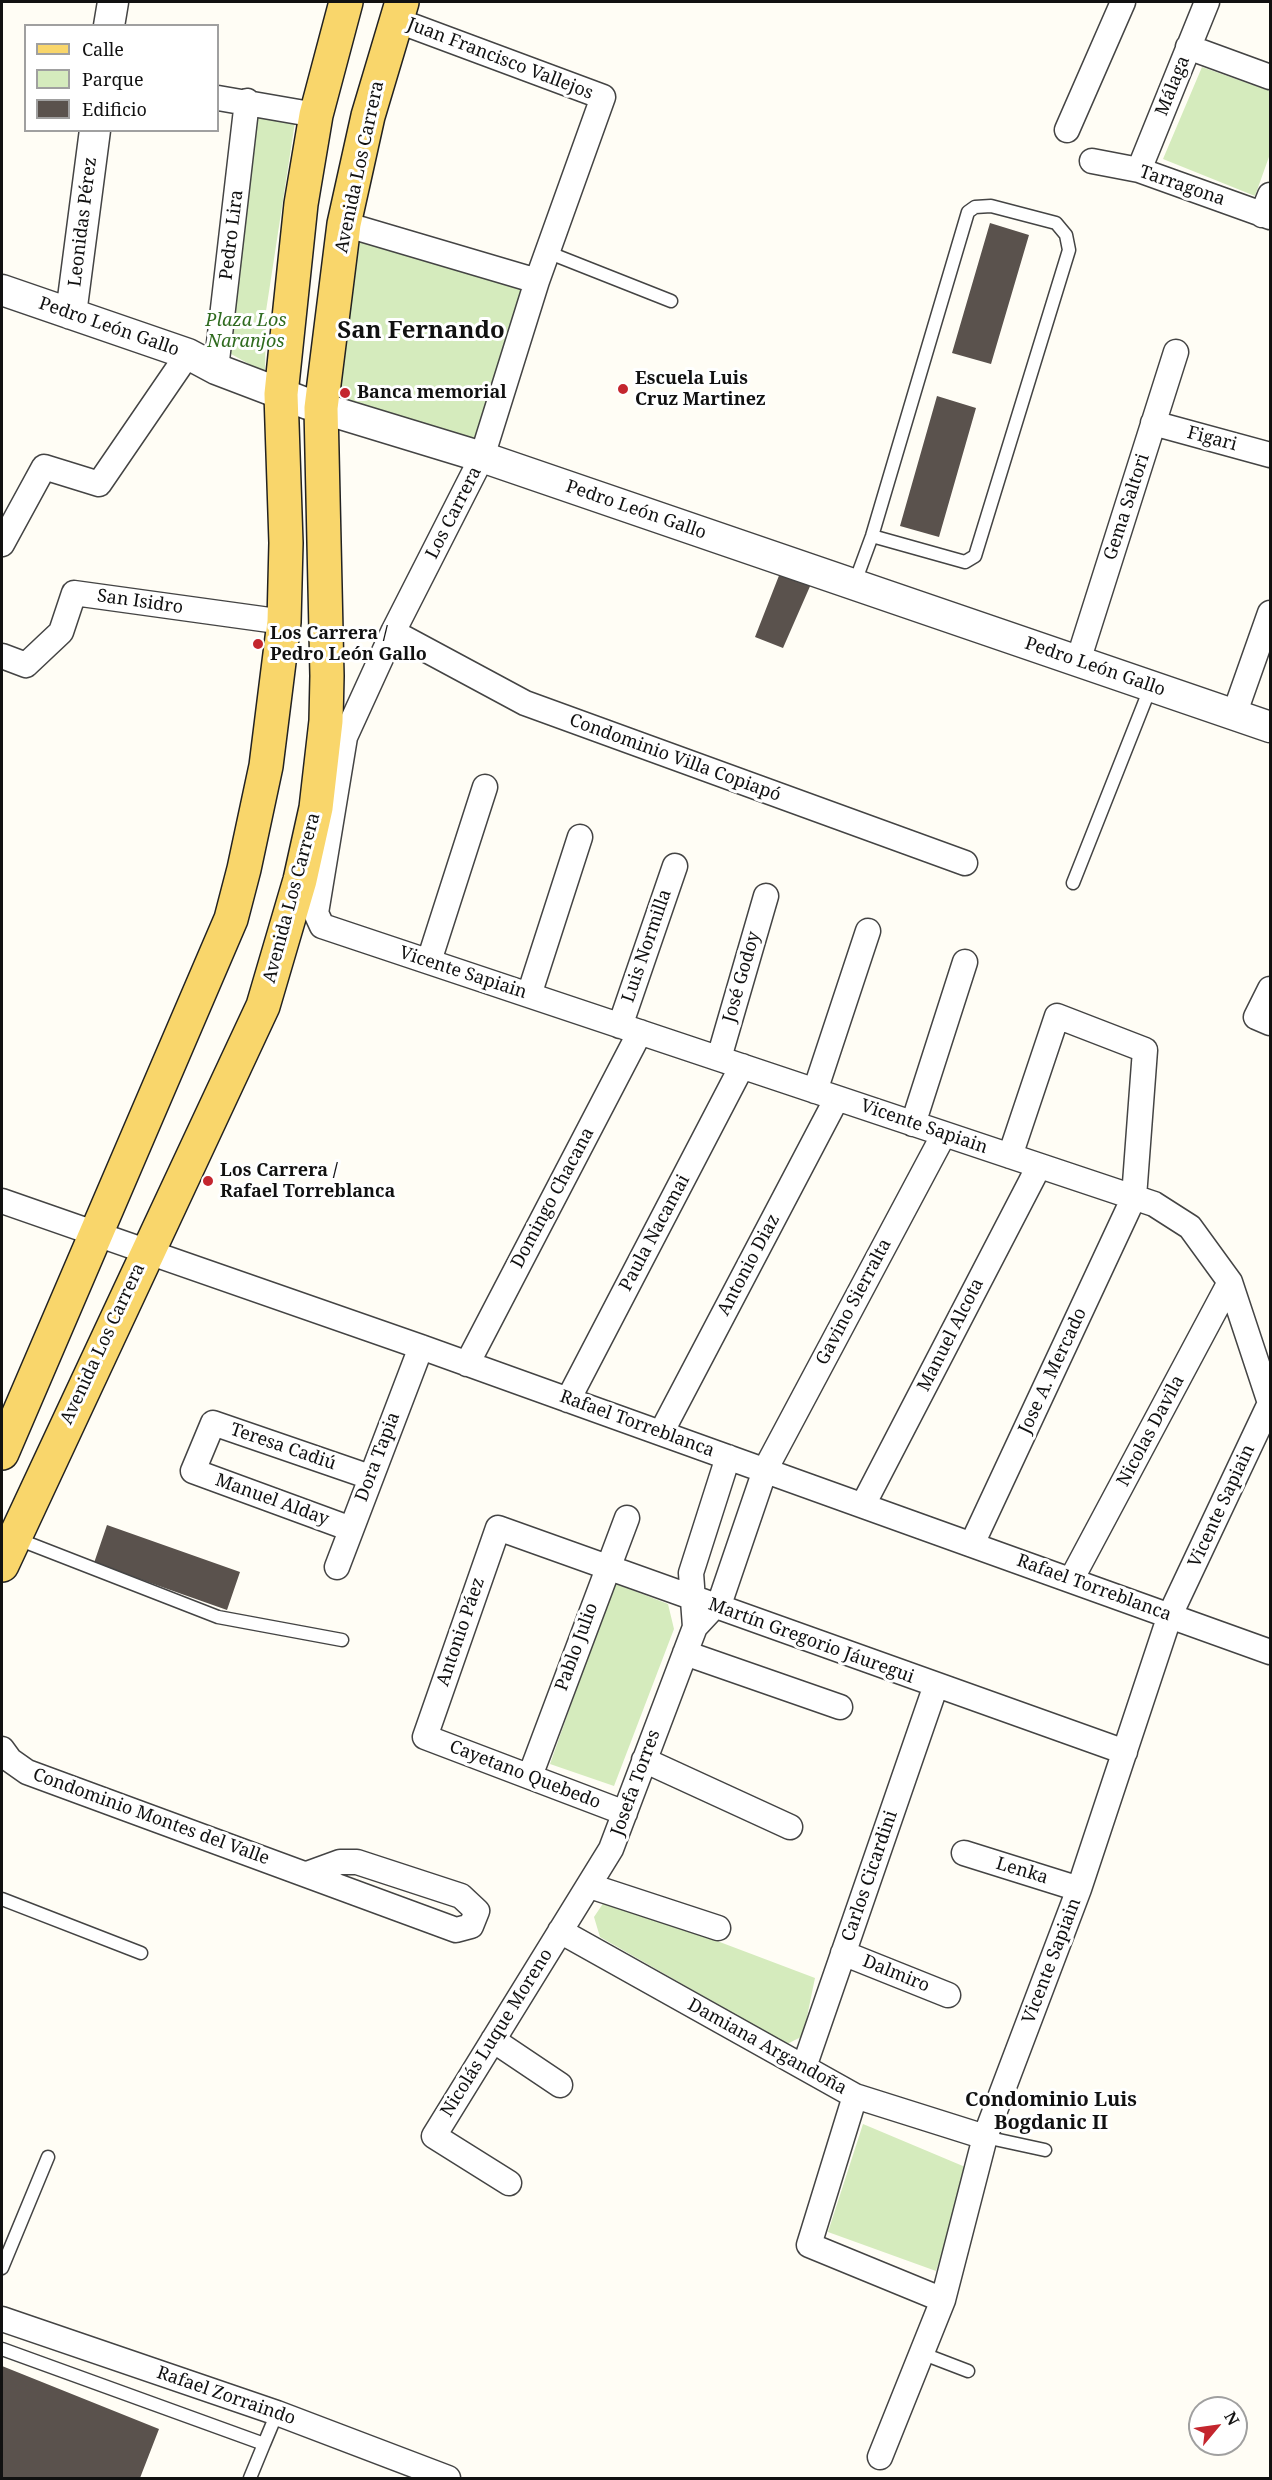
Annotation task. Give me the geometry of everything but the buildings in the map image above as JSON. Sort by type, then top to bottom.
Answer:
[{"type":"main road","points":[[2,1453],[231,919],[266,766],[284,622],[286,543],[281,394],[301,204],[316,116],[346,2]]},
{"type":"main road","name":"Avenida Los Carrera","points":[[8,1551],[145,1253],[263,1006],[309,844],[322,764],[327,687],[321,408],[344,224],[368,116],[399,11]]},
{"type":"street","points":[[109,24],[113,2]]},
{"type":"street","points":[[1067,130],[1123,2]]},
{"type":"street","name":"Málaga","points":[[1139,170],[1207,2]]},
{"type":"street","name":"Juan Francisco Vallejos","points":[[399,11],[603,97]]},
{"type":"street","points":[[1188,47],[1270,77]]},
{"type":"street","name":"Los Carrera","points":[[322,926],[316,913],[345,737],[393,632],[482,457],[537,281],[603,97]]},
{"type":"street","points":[[219,98],[247,101],[316,116]]},
{"type":"street","name":"Pedro Lira","points":[[216,369],[247,101]]},
{"type":"street","name":"Leonidas Pérez","points":[[71,314],[95,132]]},
{"type":"street","name":"Tarragona","points":[[1092,161],[1139,170],[1268,209]]},
{"type":"street","points":[[344,224],[537,281]]},
{"type":"street","name":"Pedro León Gallo","points":[[2,290],[188,354],[216,369],[321,408],[482,457],[1270,728]]},
{"type":"street","name":"Gema Saltori","points":[[1078,661],[1176,352]]},
{"type":"street","points":[[2,544],[44,467],[99,484],[188,354]]},
{"type":"street","name":"Figari","points":[[1153,423],[1270,455]]},
{"type":"street","name":"San Isidro","points":[[2,656],[26,665],[61,632],[74,592],[284,622]]},
{"type":"street","points":[[1234,715],[1270,613]]},
{"type":"street","name":"Condominio Villa Copiapó","points":[[393,632],[525,703],[965,863]]},
{"type":"street","points":[[429,962],[485,787]]},
{"type":"street","points":[[529,995],[580,837]]},
{"type":"street","name":"Luis Normilla","points":[[630,1029],[675,866]]},
{"type":"street","name":"José Godoy","points":[[719,1058],[766,896]]},
{"type":"street","name":"Vicente Sapiain","points":[[322,926],[1154,1204],[1190,1227],[1230,1282],[1270,1403],[1170,1615],[1079,1888],[985,2137],[943,2300],[880,2457]]},
{"type":"street","name":"Antonio Diaz","points":[[661,1433],[826,1094],[868,931]]},
{"type":"street","points":[[913,1124],[965,962]]},
{"type":"street","points":[[1270,989],[1256,1017],[1270,1023]]},
{"type":"street","points":[[1010,1156],[1057,1016],[1145,1050],[1134,1197]]},
{"type":"street","name":"Domingo Chacana","points":[[467,1364],[630,1029]]},
{"type":"street","name":"Paula Nacamai","points":[[568,1400],[742,1066]]},
{"type":"street","name":"Gavino Sierralta","points":[[765,1470],[944,1134]]},
{"type":"street","name":"Manuel Alcota","points":[[863,1505],[1039,1166]]},
{"type":"street","name":"Jose A. Mercado","points":[[972,1544],[1134,1197]]},
{"type":"street","name":"Rafael Torreblanca","points":[[2,1201],[145,1253],[421,1347],[1270,1652]]},
{"type":"street","name":"Nicolas Davila","points":[[1071,1580],[1230,1282]]},
{"type":"street","name":"Dora Tapia","points":[[337,1567],[369,1476],[421,1347]]},
{"type":"street","name":"Teresa Cadiú","points":[[193,1471],[213,1423],[369,1476]]},
{"type":"street","name":"Josefa Torres","points":[[560,1931],[611,1849],[695,1627],[703,1602],[691,1573],[728,1457]]},
{"type":"street","points":[[703,1602],[720,1599],[765,1470]]},
{"type":"street","name":"Manuel Alday","points":[[193,1471],[351,1529]]},
{"type":"street","name":"Pablo Julio","points":[[530,1776],[606,1567],[627,1518]]},
{"type":"street","name":"Martín Gregorio Jáuregui","points":[[498,1528],[1125,1752]]},
{"type":"street","name":"Antonio Páez","points":[[425,1737],[498,1528]]},
{"type":"street","points":[[685,1653],[840,1707]]},
{"type":"street","name":"Carlos Cicardini","points":[[804,2067],[936,1685]]},
{"type":"street","name":"Cayetano Quebedo","points":[[425,1737],[625,1813]]},
{"type":"street","name":"Condominio Montes del Valle","points":[[2,1749],[10,1760],[27,1772],[456,1930],[471,1926],[477,1911],[461,1896],[357,1862],[340,1862],[307,1875]]},
{"type":"street","points":[[644,1760],[790,1827]]},
{"type":"street","name":"Lenka","points":[[964,1852],[1079,1888]]},
{"type":"street","points":[[590,1886],[718,1928]]},
{"type":"street","name":"Nicolás Luque Moreno","points":[[508,2183],[434,2136],[560,1931]]},
{"type":"street","name":"Damiana Argandoña","points":[[560,1931],[855,2096],[985,2137]]},
{"type":"street","name":"Dalmiro","points":[[843,1953],[948,1995]]},
{"type":"street","points":[[493,2040],[560,2085]]},
{"type":"street","points":[[855,2096],[809,2245],[943,2300]]},
{"type":"street","name":"Rafael Zorraindo","points":[[2,2319],[277,2414],[448,2478]]},
{"type":"lane","points":[[854,585],[872,536],[968,212],[975,207],[991,206],[1056,223],[1066,235],[1069,250],[975,556],[965,562],[872,536]]},
{"type":"lane","points":[[548,252],[671,301]]},
{"type":"lane","points":[[1073,883],[1151,686]]},
{"type":"lane","points":[[8,1551],[218,1617],[342,1640]]},
{"type":"lane","points":[[2,1899],[141,1953]]},
{"type":"lane","points":[[985,2137],[1044,2150]]},
{"type":"lane","points":[[2,2268],[48,2157]]},
{"type":"lane","points":[[2,2349],[264,2444]]},
{"type":"lane","points":[[921,2353],[968,2371]]},
{"type":"lane","points":[[250,2478],[277,2414]]},
{"type":"green space","points":[[1202,67],[1270,91],[1270,154],[1255,196],[1163,159]]},
{"type":"green space","name":"Plaza Los Naranjos","points":[[257,116],[295,122],[266,311],[265,373],[224,350]]},
{"type":"green space","points":[[349,231],[530,285],[480,445],[327,404]]},
{"type":"green space","points":[[614,1583],[668,1604],[674,1629],[614,1786],[550,1764]]},
{"type":"green space","points":[[606,1899],[815,1978],[803,2036],[787,2044],[600,1937],[594,1917]]},
{"type":"green space","points":[[863,2124],[970,2169],[936,2271],[828,2232]]},
{"type":"place","name":"Escuela Luis Cruz Martinez","points":[[623,389]]},
{"type":"place","name":"Banca memorial","points":[[345,393]]},
{"type":"place","name":"Los Carrera / Pedro León Gallo","points":[[258,644]]},
{"type":"place","name":"Los Carrera / Rafael Torreblanca","points":[[208,1181]]},
{"type":"district","name":"San Fernando","points":[[421,331]]},
{"type":"district","name":"Condominio Luis Bogdanic II","points":[[1051,2112]]}]
